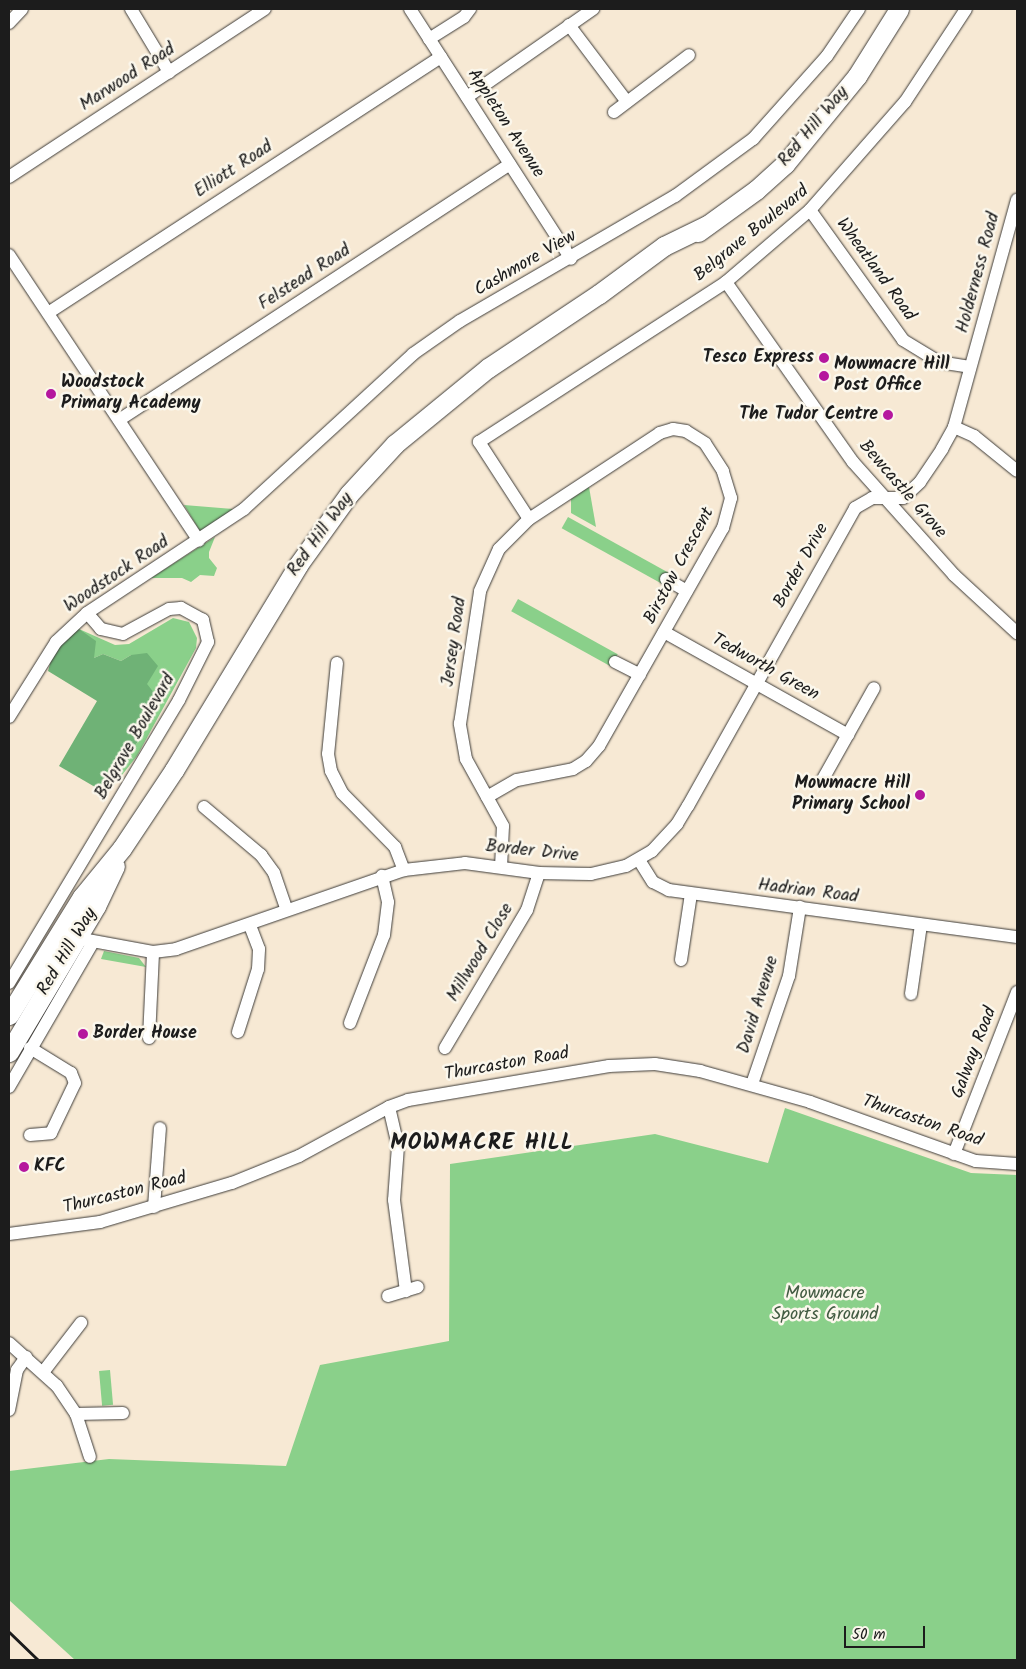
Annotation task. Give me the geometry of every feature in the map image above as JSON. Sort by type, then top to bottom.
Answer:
[{"type":"highway","name":"Red Hill Way","points":[[9,1052],[76,938],[82,897],[122,848],[174,770],[298,565],[349,494],[395,444],[431,412],[488,368],[599,294],[646,271],[756,190],[785,164],[857,76],[899,9]]},
{"type":"highway","name":"Red Hill Way","points":[[9,1014],[76,938]]},
{"type":"street","points":[[131,9],[169,72]]},
{"type":"street","name":"Marwood Road","points":[[9,177],[266,9]]},
{"type":"street","name":"Appleton Avenue","points":[[410,9],[571,259]]},
{"type":"street","points":[[429,39],[464,17],[470,9]]},
{"type":"street","points":[[467,97],[593,9]]},
{"type":"street","name":"Cashmore View","points":[[199,541],[244,509],[414,354],[460,321],[571,259],[675,196],[753,139],[827,56],[859,9]]},
{"type":"street","name":"Belgrave Boulevard","points":[[529,519],[479,442],[726,282],[810,210],[905,102],[966,9]]},
{"type":"street","points":[[9,23],[18,10]]},
{"type":"street","points":[[570,25],[627,102]]},
{"type":"street","points":[[614,112],[689,55]]},
{"type":"street","name":"Elliott Road","points":[[48,313],[441,56]]},
{"type":"street","name":"Felstead Road","points":[[119,420],[510,164]]},
{"type":"street","name":"Holderness Road","points":[[885,498],[903,498],[911,492],[931,468],[954,427],[1017,200]]},
{"type":"street","name":"Wheatland Road","points":[[810,210],[903,340],[939,362],[970,367]]},
{"type":"street","points":[[9,255],[199,541]]},
{"type":"street","name":"Bewcastle Grove","points":[[726,282],[820,418],[885,498],[954,575],[1017,633]]},
{"type":"street","points":[[954,427],[974,436],[1017,471]]},
{"type":"street","name":"Birstow Crescent","points":[[487,796],[517,780],[573,769],[586,761],[599,746],[724,528],[731,498],[723,471],[705,443],[686,431],[673,429],[660,433],[529,519]]},
{"type":"street","name":"Border Drive","points":[[76,938],[153,952],[176,949],[250,925],[286,910],[404,870],[465,863],[539,873],[591,874],[639,860],[677,824],[855,508],[863,500],[885,498]]},
{"type":"street","name":"Jersey Road","points":[[501,867],[503,826],[466,759],[461,740],[460,724],[480,591],[490,563],[511,535],[529,519]]},
{"type":"street","name":"Woodstock Road","points":[[9,717],[56,642],[87,613],[199,541]]},
{"type":"street","points":[[666,579],[687,592]]},
{"type":"street","name":"Belgrave Boulevard","points":[[9,983],[179,700],[208,642],[203,620],[181,608],[168,609],[123,634],[101,629],[87,613]]},
{"type":"street","name":"Tedworth Green","points":[[664,632],[848,734]]},
{"type":"street","points":[[615,662],[640,675]]},
{"type":"street","points":[[337,663],[328,754],[331,771],[342,793],[395,847],[404,870]]},
{"type":"street","points":[[823,779],[874,688]]},
{"type":"street","points":[[204,807],[261,855],[274,873],[286,910]]},
{"type":"street","name":"Hadrian Road","points":[[639,860],[652,881],[661,888],[691,894],[1017,937]]},
{"type":"street","name":"Millwood Close","points":[[445,1048],[528,910],[539,873]]},
{"type":"street","points":[[356,1018],[388,919],[388,902],[382,876]]},
{"type":"street","points":[[681,960],[691,894]]},
{"type":"street","name":"David Avenue","points":[[752,1084],[789,976],[800,907]]},
{"type":"street","points":[[238,1032],[258,969],[259,949],[250,925]]},
{"type":"street","points":[[911,994],[921,925]]},
{"type":"street","points":[[9,1087],[30,1048],[76,938]]},
{"type":"street","points":[[149,1038],[153,952]]},
{"type":"street","name":"Galway Road","points":[[954,1154],[1017,992]]},
{"type":"street","points":[[30,1048],[72,1073],[75,1083],[51,1133],[30,1135]]},
{"type":"street","name":"Thurcaston Road","points":[[10,1233],[100,1222],[154,1207],[266,1170],[299,1156],[389,1107],[408,1100],[609,1066],[655,1064],[752,1084],[976,1161],[1017,1164]]},
{"type":"street","points":[[388,1296],[412,1289],[394,1200],[398,1146],[389,1107]]},
{"type":"street","points":[[154,1207],[160,1128]]},
{"type":"street","points":[[44,1371],[81,1323]]},
{"type":"street","points":[[9,1343],[44,1371],[76,1414],[90,1457]]},
{"type":"street","points":[[9,1410],[17,1370],[26,1357]]},
{"type":"street","points":[[76,1414],[123,1413]]},
{"type":"green space","points":[[589,487],[596,527],[571,513],[571,499]]},
{"type":"green space","points":[[184,505],[233,509],[201,533]]},
{"type":"green space","points":[[568,517],[669,573],[662,584],[562,528]]},
{"type":"green space","points":[[215,537],[209,552],[209,558],[217,568],[214,576],[200,575],[191,582],[182,578],[151,578]]},
{"type":"green space","points":[[518,599],[618,654],[611,667],[511,611]]},
{"type":"green space","points":[[173,618],[189,622],[197,638],[196,648],[137,756],[107,794],[155,712],[146,685],[131,655],[121,661],[103,654],[94,658],[79,629],[115,645],[129,644]]},
{"type":"green space","points":[[79,629],[96,641],[94,658],[103,654],[121,661],[131,655],[147,653],[158,666],[147,684],[155,694],[155,712],[107,794],[59,766],[97,701],[48,671],[56,642]]},
{"type":"green space","points":[[104,951],[139,958],[146,967],[101,959]]},
{"type":"green space","name":"Mowmacre Sports Ground","points":[[785,1108],[971,1173],[1017,1175],[1017,1660],[75,1660],[9,1600],[9,1471],[109,1459],[286,1466],[320,1365],[449,1341],[450,1164],[655,1134],[768,1163]]},
{"type":"green space","points":[[110,1370],[113,1405],[102,1406],[99,1371]]},
{"type":"railway","points":[[9,1632],[38,1660]]},
{"type":"place","name":"Tesco Express","points":[[824,358]]},
{"type":"place","name":"Mowmacre Hill Post Office","points":[[824,376]]},
{"type":"place","name":"Woodstock Primary Academy","points":[[51,394]]},
{"type":"place","name":"The Tudor Centre","points":[[888,415]]},
{"type":"place","name":"Mowmacre Hill Primary School","points":[[920,795]]},
{"type":"place","name":"Border House","points":[[83,1034]]},
{"type":"place","name":"KFC","points":[[24,1167]]},
{"type":"district","name":"MOWMACRE HILL","points":[[482,1144]]}]
